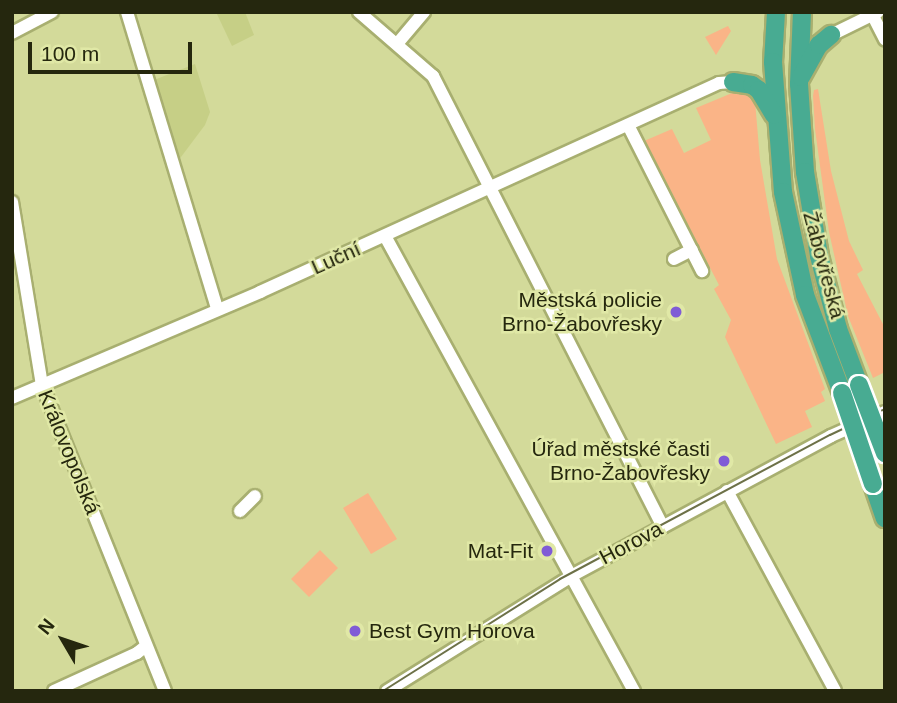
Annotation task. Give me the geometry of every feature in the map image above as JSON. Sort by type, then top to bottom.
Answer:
[{"type":"highway","name":"Žabovřeská","points":[[776,12],[776,118],[783,192],[802,281],[885,519]]},
{"type":"highway","name":"Žabovřeská","points":[[802,12],[799,84],[805,172],[819,256],[838,329],[885,453]]},
{"type":"highway","points":[[799,84],[819,45],[831,35]]},
{"type":"highway","points":[[733,82],[752,85],[759,90],[776,118]]},
{"type":"street","points":[[12,33],[51,12]]},
{"type":"street","points":[[127,12],[217,309]]},
{"type":"street","points":[[359,12],[433,75],[663,527]]},
{"type":"street","points":[[397,44],[424,12]]},
{"type":"street","points":[[831,35],[874,13],[882,35]]},
{"type":"street","name":"Luční","points":[[12,398],[385,236],[719,83],[733,82]]},
{"type":"street","points":[[628,125],[702,271]]},
{"type":"street","name":"Královopolská","points":[[12,202],[42,385],[165,691]]},
{"type":"street","points":[[385,236],[573,575],[634,691]]},
{"type":"street","points":[[674,259],[692,250]]},
{"type":"street","name":"Horova","points":[[387,691],[573,575],[831,436],[885,412]]},
{"type":"street","points":[[727,491],[835,691]]},
{"type":"street","points":[[240,511],[255,496]]},
{"type":"street","points":[[54,691],[137,653],[146,646]]},
{"type":"shaded area","points":[[216,12],[245,12],[254,35],[232,46]]},
{"type":"shaded area","points":[[728,26],[731,31],[716,55],[705,37]]},
{"type":"shaded area","points":[[195,64],[210,112],[205,125],[178,161],[154,80]]},
{"type":"shaded area","points":[[818,89],[831,171],[849,241],[863,270],[857,274],[885,328],[885,368],[883,373],[873,378],[848,316],[829,232],[815,129],[813,96],[814,90]]},
{"type":"shaded area","points":[[737,91],[746,92],[755,101],[760,160],[777,259],[825,389],[821,392],[825,401],[805,411],[812,427],[776,444],[725,337],[731,320],[714,289],[719,285],[644,141],[672,129],[684,153],[711,140],[696,108]]},
{"type":"shaded area","points":[[368,493],[397,539],[371,554],[343,508]]},
{"type":"shaded area","points":[[320,550],[338,568],[309,597],[291,579]]},
{"type":"tram line","points":[[383,691],[560,579],[830,435],[885,409]]},
{"type":"place","name":"Městská policie Brno-Žabovřesky","points":[[676,312]]},
{"type":"place","name":"Úřad městské časti Brno-Žabovřesky","points":[[724,461]]},
{"type":"place","name":"Mat-Fit","points":[[547,551]]},
{"type":"place","name":"Best Gym Horova","points":[[355,631]]}]
